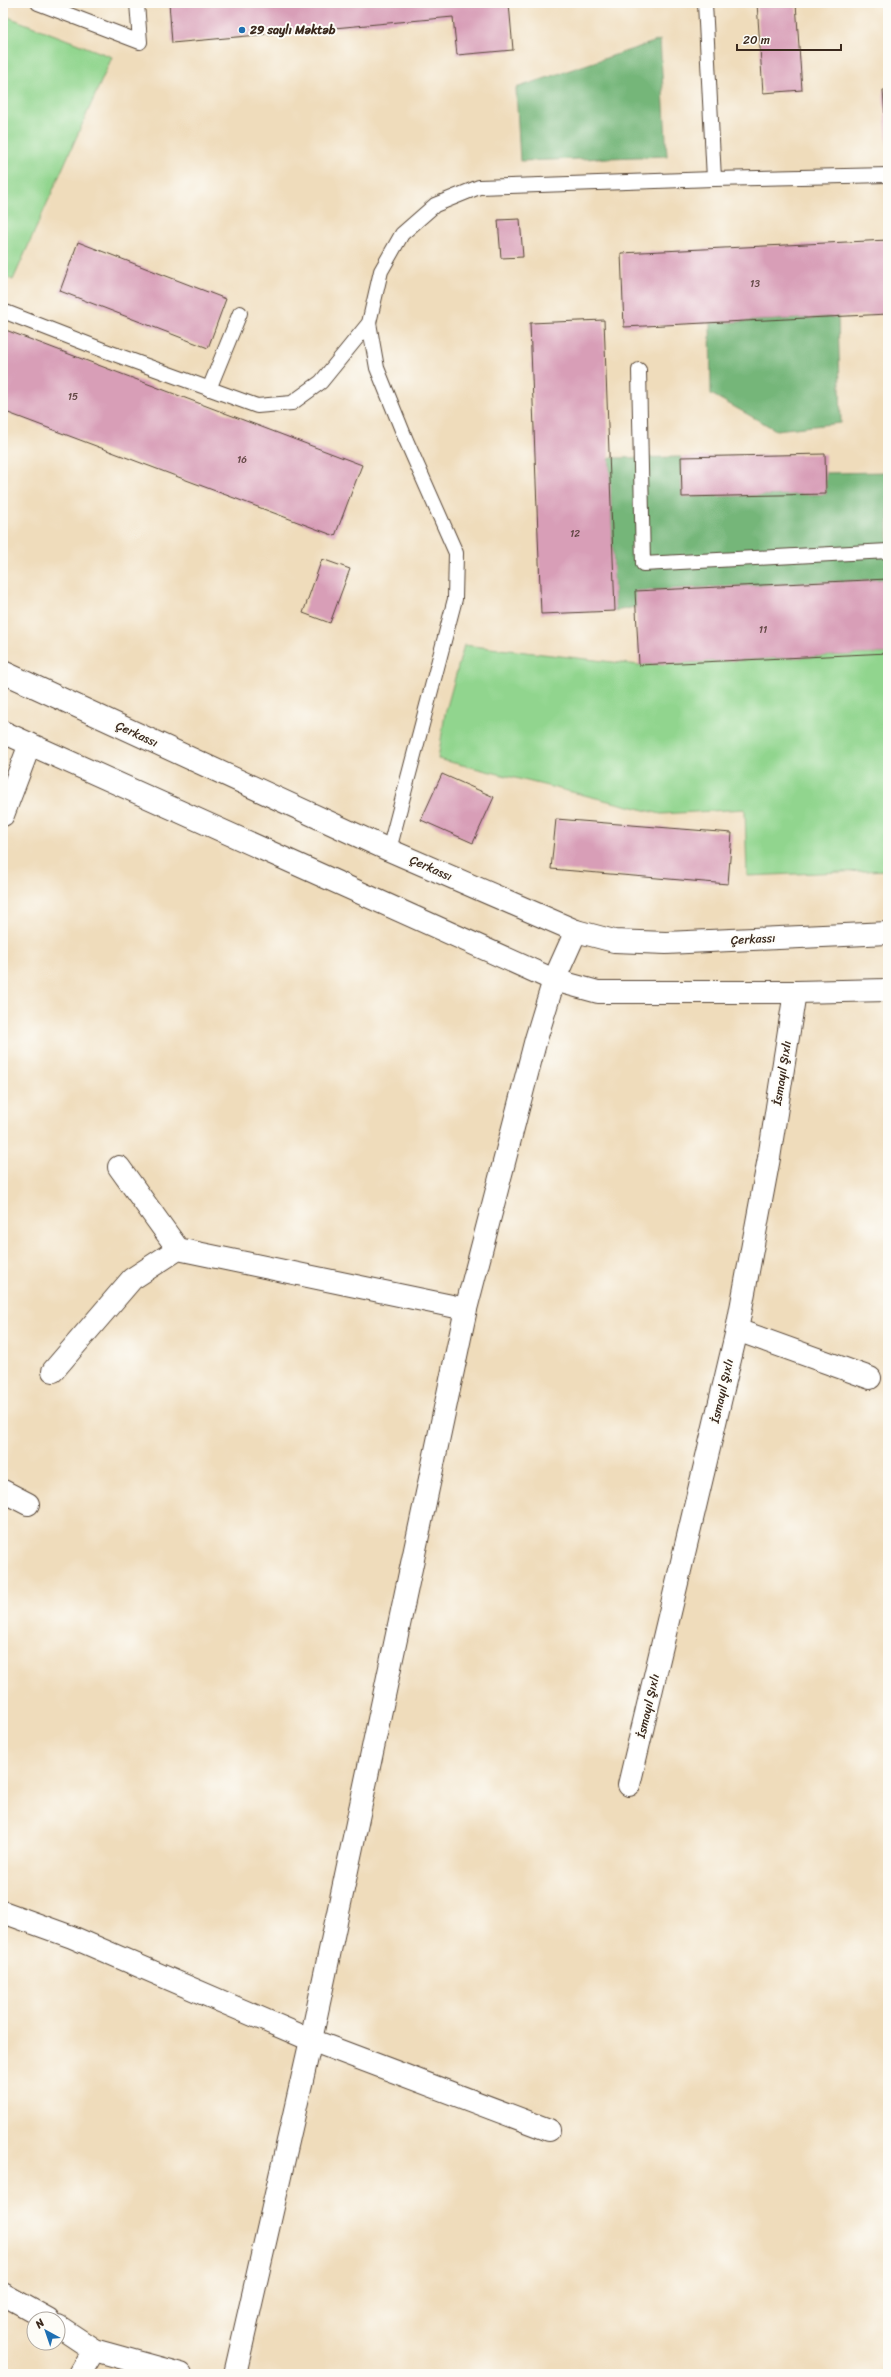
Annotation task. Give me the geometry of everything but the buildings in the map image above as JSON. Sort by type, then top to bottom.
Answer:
[{"type":"street","name":"Çerkassı","points":[[3,672],[389,850],[576,931],[614,941],[666,943],[888,933]]},
{"type":"street","points":[[3,732],[554,980],[598,992],[795,992],[888,990]]},
{"type":"street","points":[[3,815],[30,744]]},
{"type":"street","points":[[235,2374],[311,2040],[466,1309],[536,1039],[554,980],[576,931]]},
{"type":"street","name":"İsmayıl Şıxlı","points":[[629,1786],[737,1330],[769,1158],[795,992]]},
{"type":"street","points":[[119,1167],[178,1249],[466,1309]]},
{"type":"street","points":[[53,1371],[132,1279],[178,1249]]},
{"type":"street","points":[[737,1330],[870,1378]]},
{"type":"street","points":[[3,1491],[28,1504]]},
{"type":"street","points":[[3,1912],[72,1937],[311,2040],[549,2130]]},
{"type":"street","points":[[3,2294],[34,2311]]},
{"type":"street","points":[[66,2331],[94,2350],[181,2374]]},
{"type":"street","points":[[80,2374],[94,2350]]},
{"type":"lane","points":[[38,3],[140,42],[138,3]]},
{"type":"lane","points":[[705,3],[714,179]]},
{"type":"lane","points":[[389,850],[455,599],[456,553],[406,440],[377,368],[369,322],[381,272],[402,234],[435,205],[479,187],[714,179],[888,176]]},
{"type":"lane","points":[[3,311],[257,406],[292,403],[320,382],[369,322]]},
{"type":"lane","points":[[209,389],[240,312]]},
{"type":"lane","points":[[639,370],[643,564],[888,551]]},
{"type":"green space","points":[[3,15],[112,57],[13,280],[3,276]]},
{"type":"green space","points":[[660,40],[667,156],[520,161],[516,88]]},
{"type":"green space","points":[[838,317],[841,423],[776,430],[711,394],[710,323]]},
{"type":"green space","points":[[681,457],[682,497],[826,494],[825,473],[888,472],[888,579],[636,591],[636,607],[615,611],[609,458]]},
{"type":"green space","points":[[464,645],[639,665],[888,653],[888,870],[747,876],[745,809],[661,814],[438,759],[445,714]]},
{"type":"place","name":"29 saylı Məktəb","points":[[242,30]]}]
